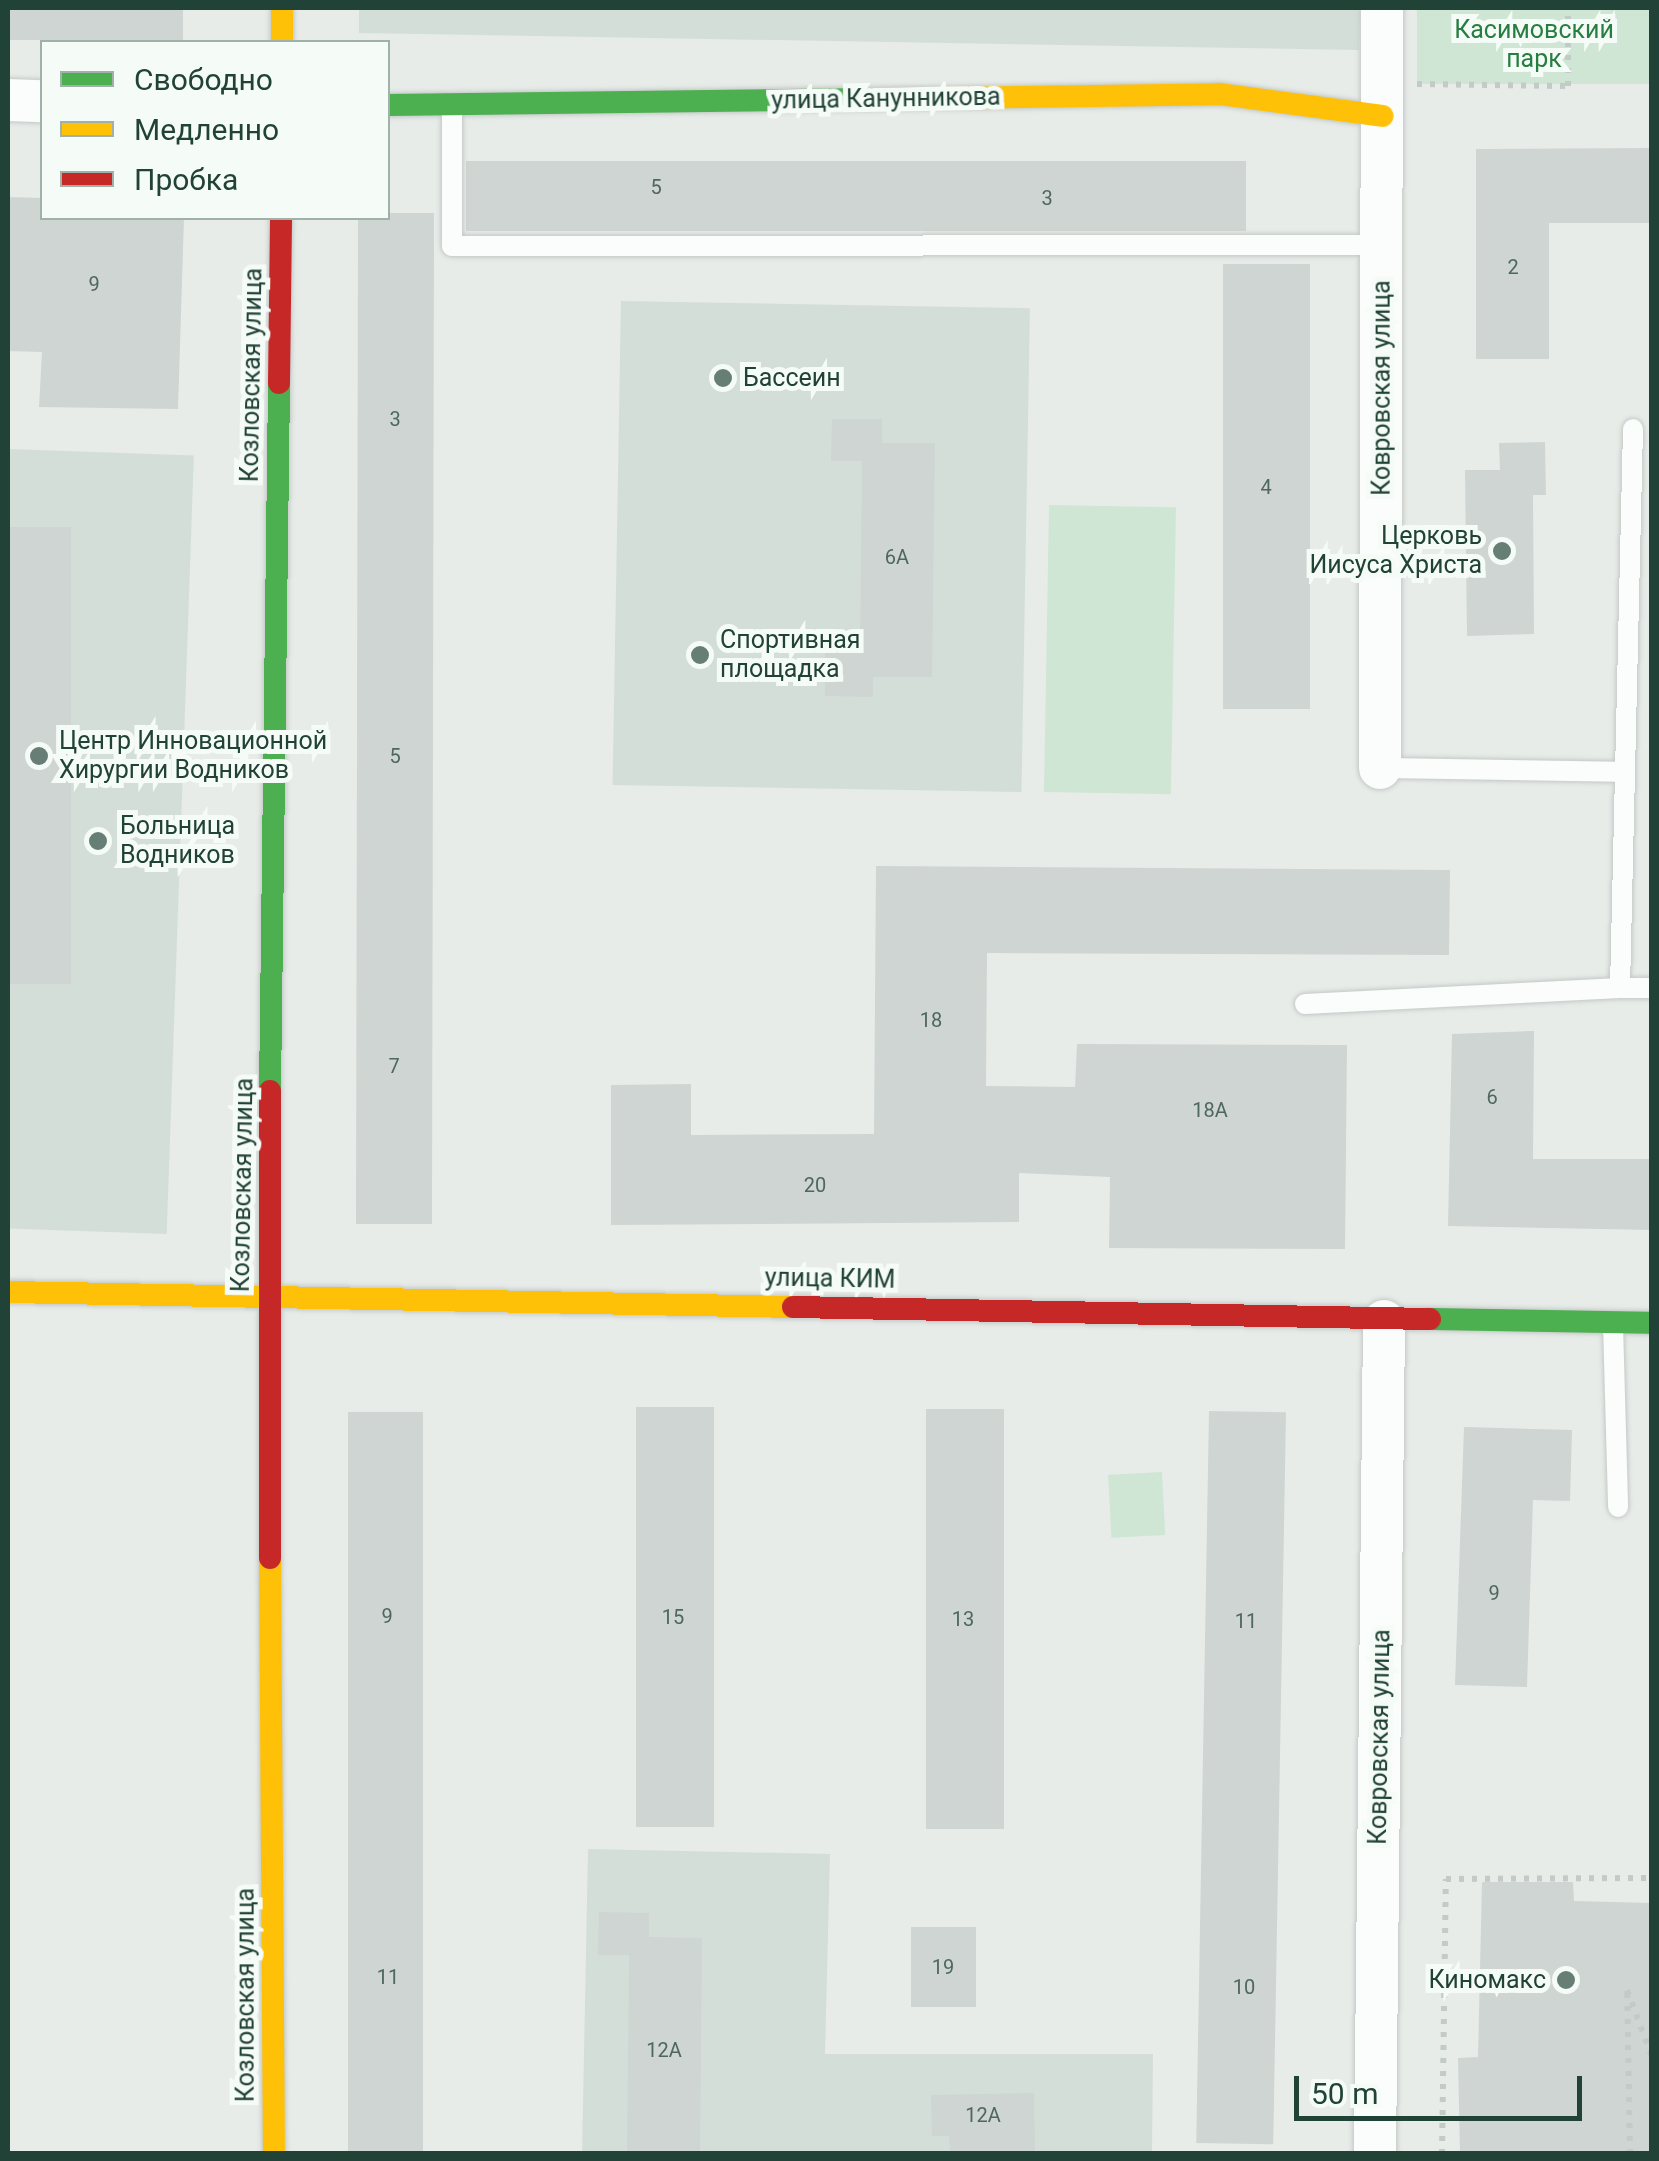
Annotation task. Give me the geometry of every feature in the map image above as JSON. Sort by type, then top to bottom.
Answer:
[{"type":"street","points":[[282,8],[282,40]]},
{"type":"street","name":"Ковровская улица","points":[[1380,768],[1382,8]]},
{"type":"street","name":"улица Канунникова","points":[[390,105],[1220,94],[1384,100]]},
{"type":"street","points":[[8,100],[40,101]]},
{"type":"street","name":"Козловская улица","points":[[274,2154],[268,1292],[281,220]]},
{"type":"street","name":"улица КИМ","points":[[8,1292],[268,1292],[1384,1321],[1652,1323]]},
{"type":"street","name":"Ковровская улица","points":[[1376,2154],[1384,1321]]},
{"type":"lane","points":[[452,106],[452,246],[1383,245]]},
{"type":"lane","points":[[1620,988],[1633,429]]},
{"type":"lane","points":[[1380,768],[1623,772]]},
{"type":"lane","points":[[1305,1004],[1652,988]]},
{"type":"lane","points":[[1612,1322],[1618,1507]]},
{"type":"path","points":[[1384,100],[1568,86],[1568,8]]},
{"type":"path","points":[[1442,2154],[1446,1878],[1652,1878]]},
{"type":"path","points":[[1630,2154],[1627,1990],[1652,2054]]},
{"type":"shaded area","points":[[359,8],[1360,8],[1359,50],[359,33]]},
{"type":"shaded area","points":[[621,301],[1030,308],[1021,792],[613,785]]},
{"type":"shaded area","name":"Больница Водников","points":[[8,449],[194,455],[167,1234],[8,1228]]},
{"type":"shaded area","points":[[588,1849],[830,1854],[825,2054],[1153,2054],[1152,2153],[582,2154]]},
{"type":"green space","name":"Касимовский парк","points":[[1417,8],[1651,8],[1651,84],[1417,84]]},
{"type":"green space","points":[[1049,505],[1176,507],[1171,794],[1044,792]]},
{"type":"green space","points":[[1162,1472],[1165,1535],[1111,1538],[1108,1475]]},
{"type":"building","points":[[8,8],[183,8],[183,40],[8,40]]},
{"type":"building","points":[[1652,148],[1652,223],[1549,223],[1549,359],[1476,359],[1476,149]]},
{"type":"building","points":[[466,161],[1246,161],[1246,231],[466,231]]},
{"type":"building","points":[[8,197],[40,198],[40,220],[184,220],[178,409],[39,407],[42,352],[8,351]]},
{"type":"building","points":[[390,213],[434,213],[432,1224],[356,1224],[358,220],[390,220]]},
{"type":"building","points":[[1223,264],[1310,264],[1310,709],[1223,709]]},
{"type":"building","points":[[832,419],[882,419],[882,443],[935,443],[932,677],[873,677],[873,697],[825,696],[825,652],[860,652],[862,461],[831,461]]},
{"type":"building","points":[[1545,442],[1546,495],[1533,495],[1534,634],[1467,636],[1465,470],[1500,470],[1499,443]]},
{"type":"building","name":"Центр Инновационной Хирургии Водников","points":[[8,527],[71,527],[71,984],[8,984]]},
{"type":"building","points":[[876,866],[1450,870],[1449,955],[987,953],[986,1086],[1075,1087],[1077,1044],[1347,1045],[1345,1249],[1109,1248],[1110,1177],[1019,1173],[1019,1222],[611,1225],[611,1085],[691,1084],[691,1135],[874,1134]]},
{"type":"building","points":[[1534,1031],[1533,1159],[1652,1159],[1652,1230],[1448,1226],[1452,1034]]},
{"type":"building","points":[[636,1407],[714,1407],[714,1827],[636,1827]]},
{"type":"building","points":[[926,1409],[1004,1409],[1004,1829],[926,1829]]},
{"type":"building","points":[[1209,1411],[1286,1412],[1273,2144],[1196,2143]]},
{"type":"building","points":[[348,1412],[423,1412],[423,2154],[348,2154]]},
{"type":"building","points":[[1464,1427],[1572,1430],[1570,1501],[1533,1500],[1527,1687],[1455,1685]]},
{"type":"building","name":"Киномакс","points":[[1482,1882],[1573,1882],[1574,1901],[1652,1903],[1652,2154],[1460,2154],[1458,2058],[1478,2057]]},
{"type":"building","points":[[599,1912],[649,1913],[649,1937],[702,1938],[700,2154],[627,2154],[629,1955],[598,1955]]},
{"type":"building","points":[[911,1927],[976,1927],[976,2007],[911,2007]]},
{"type":"building","points":[[1034,2093],[1035,2154],[950,2154],[949,2136],[932,2136],[931,2095]]},
{"type":"traffic: fast","points":[[390,105],[947,98]]},
{"type":"traffic: fast","points":[[270,1091],[279,383]]},
{"type":"traffic: fast","points":[[1430,1319],[1652,1323]]},
{"type":"traffic: slow","points":[[282,8],[282,40]]},
{"type":"traffic: slow","points":[[947,98],[1220,94],[1383,116]]},
{"type":"traffic: slow","points":[[8,1292],[793,1307]]},
{"type":"traffic: slow","points":[[270,1558],[274,2154]]},
{"type":"traffic: jam","points":[[279,383],[281,220]]},
{"type":"traffic: jam","points":[[270,1091],[270,1558]]},
{"type":"traffic: jam","points":[[793,1307],[1430,1319]]},
{"type":"place","name":"Бассеин","points":[[723,378]]},
{"type":"place","name":"Церковь Иисуса Христа","points":[[1502,551]]},
{"type":"place","name":"Спортивная площадка","points":[[700,655]]},
{"type":"place","name":"Центр Инновационной Хирургии Водников","points":[[39,756]]},
{"type":"place","name":"Больница Водников","points":[[98,841]]},
{"type":"place","name":"Киномакс","points":[[1566,1980]]}]
